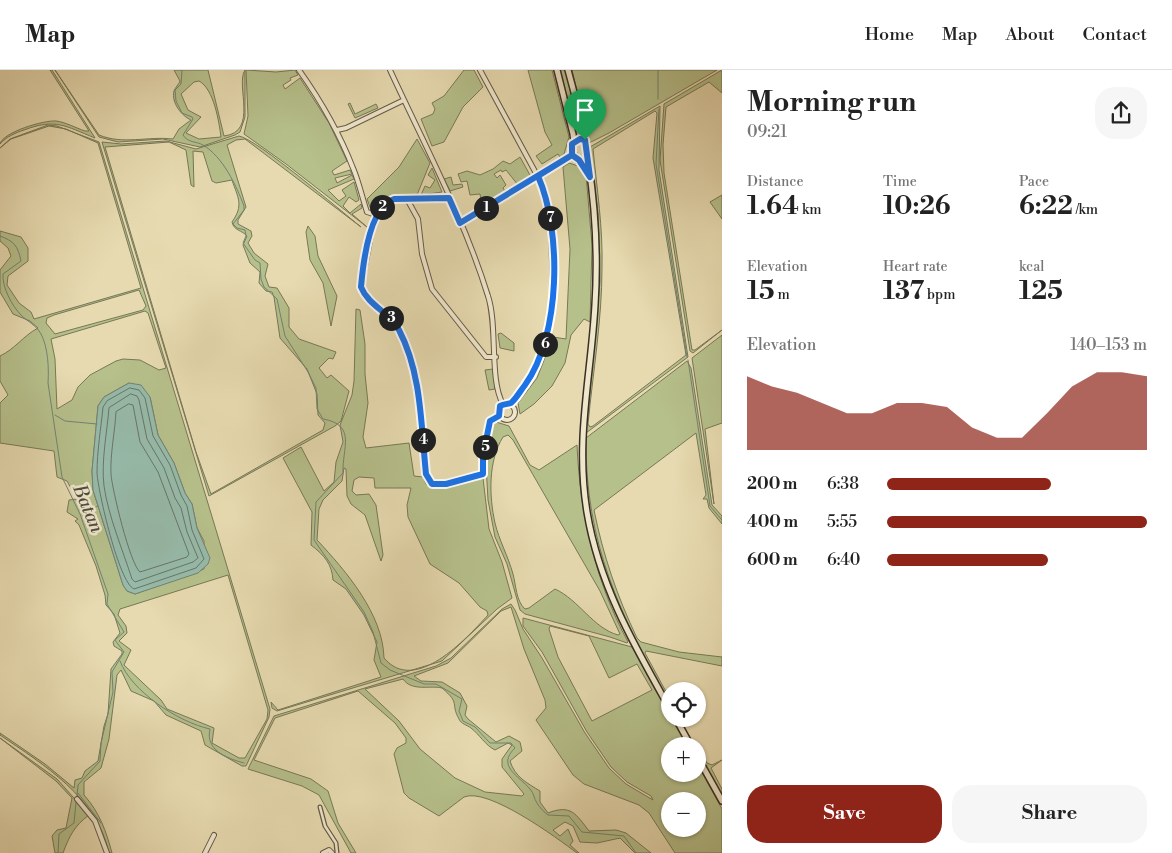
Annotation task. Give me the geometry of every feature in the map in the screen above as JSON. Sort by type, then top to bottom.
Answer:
[{"type":"main road","points":[[557,70],[574,142],[571,148],[572,155],[579,160],[590,177]]},
{"type":"main road","points":[[568,70],[589,156],[596,268],[593,331],[582,426],[583,476],[587,510],[599,562],[618,613],[661,692]]},
{"type":"main road","points":[[574,142],[585,140]]},
{"type":"main road","points":[[579,160],[589,156]]},
{"type":"main road","points":[[706,772],[722,801]]},
{"type":"street","points":[[299,70],[336,130],[354,168],[367,212],[376,215]]},
{"type":"street","points":[[390,70],[460,223],[492,307],[497,379],[503,404]]},
{"type":"street","points":[[480,70],[538,176],[548,205],[551,228],[553,294],[550,319],[540,360],[510,404]]},
{"type":"street","points":[[336,130],[346,128],[404,100]]},
{"type":"street","points":[[460,223],[572,155]]},
{"type":"street","points":[[449,198],[390,200],[376,215],[361,287],[366,296],[390,318],[403,340],[416,379],[427,479],[432,484],[438,485],[483,474],[483,455],[488,426],[490,421],[499,416]]},
{"type":"street","points":[[408,199],[418,219],[422,254],[432,289],[438,299],[462,324],[486,357],[496,357]]},
{"type":"street","points":[[503,404],[510,404],[515,410],[512,419],[504,420],[499,416],[498,409],[503,404]]},
{"type":"street","points":[[77,799],[95,821],[107,853]]},
{"type":"street","points":[[320,808],[326,826],[336,843],[337,853]]},
{"type":"street","points":[[205,853],[214,835]]},
{"type":"street","points":[[323,853],[329,850],[332,853]]},
{"type":"green space","points":[[50,70],[52,70],[95,138],[68,127],[44,124],[14,134],[0,144],[8,135],[16,131],[50,121],[89,131]]},
{"type":"green space","points":[[55,70],[99,135],[126,140],[164,138],[173,139],[179,129],[191,120],[181,112],[174,100],[174,91],[180,81],[174,70],[208,70],[224,136],[235,133],[241,126],[243,117],[242,86],[245,70],[245,117],[240,132],[235,135],[200,147],[163,139],[118,142],[99,137]],"holes":[[[199,81],[204,85],[215,106],[221,137],[199,139],[186,133],[201,117],[188,110],[181,94],[194,82]]]},
{"type":"green space","points":[[246,70],[276,72],[295,70],[298,75],[290,78],[291,80],[283,85],[285,89],[300,78],[329,123],[347,161],[332,171],[334,175],[350,170],[352,174],[335,178],[337,183],[352,175],[354,179],[328,190],[339,201],[346,196],[342,190],[354,182],[359,200],[356,202],[349,197],[343,206],[350,213],[361,204],[362,208],[352,214],[367,227],[244,134],[248,116]]},
{"type":"green space","points":[[464,70],[474,70],[483,87],[463,107],[444,142],[432,146],[421,119],[433,114],[435,109],[432,103],[444,96]]},
{"type":"green space","points":[[528,70],[552,70],[569,137],[564,154],[560,157],[558,154],[542,164],[536,156],[552,145],[545,132]]},
{"type":"green space","points":[[560,70],[565,70],[582,136],[576,136]]},
{"type":"green space","points":[[572,70],[717,70],[589,143]]},
{"type":"green space","points":[[722,70],[722,93],[709,82],[666,107],[663,145],[664,173],[692,350],[695,350],[722,330],[693,353],[690,351],[660,160],[664,104]]},
{"type":"green space","points":[[350,103],[355,114],[376,104],[378,108],[355,118],[348,104]]},
{"type":"green space","points":[[660,106],[659,170],[688,357],[586,433],[600,281],[598,214],[590,147]],"holes":[[[655,111],[657,113],[653,158],[686,355],[590,427],[588,424],[602,288],[601,223],[593,149]]]},
{"type":"green space","points":[[48,125],[64,129],[49,126],[11,139],[0,148],[10,139]]},
{"type":"green space","points":[[74,132],[99,142],[270,709],[269,717],[246,766],[242,766],[205,745],[201,731],[166,715],[154,701],[131,691],[121,670],[117,675],[109,739],[101,768],[84,782],[84,795],[102,822],[112,853],[109,853],[103,833],[81,799],[51,771],[0,735],[0,733],[45,764],[74,788],[75,780],[82,778],[85,771],[98,761],[108,714],[111,669],[122,654],[122,651],[114,646],[113,642],[120,633],[114,614],[106,605],[105,595],[96,566],[79,525],[75,521],[78,519],[67,512],[69,500],[77,499],[67,481],[57,477],[54,451],[0,443],[0,403],[8,395],[0,381],[0,356],[38,328],[30,321],[13,314],[0,292],[0,270],[11,256],[8,248],[0,241],[0,231],[21,237],[28,248],[28,261],[8,276],[7,285],[19,303],[31,312],[34,319],[141,288],[98,143]],"holes":[[[139,290],[146,306],[143,310],[55,334],[46,323],[47,318]],[[145,311],[148,313],[166,368],[159,370],[140,360],[123,359],[116,361],[90,375],[78,387],[72,400],[57,409],[55,359],[51,339]],[[129,383],[150,397],[158,435],[174,463],[185,493],[192,504],[197,528],[204,541],[204,569],[135,594],[127,591],[123,585],[93,490],[92,471],[98,406],[104,397]],[[228,575],[268,710],[267,719],[245,758],[239,758],[212,743],[214,728],[167,709],[161,700],[124,665],[131,650],[119,641],[127,633],[126,626],[118,615],[120,609]]]},
{"type":"green space","points":[[239,136],[249,140],[280,162],[361,227],[245,139],[236,140],[227,145],[246,207],[238,220],[238,224],[251,231],[252,236],[248,243],[254,253],[268,264],[265,276],[269,287],[277,288],[289,308],[289,327],[299,339],[336,352],[333,359],[329,358],[319,368],[327,378],[331,375],[349,391],[341,421],[335,426],[209,496],[102,142],[121,144],[166,141],[196,149]],"holes":[[[169,142],[186,150],[191,185],[194,187],[193,151],[203,152],[212,181],[216,183],[232,180],[239,201],[238,211],[232,222],[233,225],[247,236],[243,245],[250,263],[260,272],[259,283],[266,291],[272,292],[274,297],[280,338],[307,369],[317,394],[318,415],[325,423],[323,430],[211,494],[196,452],[105,147]]]},
{"type":"green space","points":[[417,139],[430,163],[417,195],[390,197],[376,210],[371,210],[367,199],[399,167]]},
{"type":"green space","points":[[520,157],[531,177],[518,185],[506,170],[502,172],[501,170],[494,174],[497,178],[500,175],[506,185],[503,188],[506,193],[480,209],[477,201],[481,200],[480,194],[470,195],[467,181],[461,182],[458,174],[467,171],[480,175],[493,169],[503,161],[510,164]]},
{"type":"green space","points":[[569,163],[581,167],[586,175],[592,245],[590,322],[584,319],[571,335],[565,363],[552,386],[534,404],[520,414],[518,403],[537,378],[553,337],[566,339],[570,249],[563,167]]},
{"type":"green space","points":[[432,168],[442,192],[421,195],[425,186],[430,188],[435,180],[428,175]]},
{"type":"green space","points":[[451,177],[453,185],[462,184],[463,187],[450,191],[444,179]]},
{"type":"green space","points":[[722,195],[722,219],[710,202]]},
{"type":"green space","points":[[308,226],[315,236],[318,256],[337,296],[331,326],[323,283],[310,260],[306,232]]},
{"type":"green space","points":[[356,309],[360,310],[365,344],[365,374],[368,403],[363,437],[366,448],[409,443],[414,476],[423,477],[426,484],[432,488],[483,478],[489,529],[502,562],[512,598],[497,609],[442,661],[428,665],[454,649],[488,615],[487,611],[480,607],[459,583],[430,564],[408,517],[407,505],[411,488],[375,488],[374,478],[359,477],[354,480],[352,491],[356,495],[369,494],[376,505],[383,555],[381,561],[365,515],[351,504],[347,496],[346,469],[344,468],[342,481],[323,500],[319,509],[317,540],[340,565],[361,594],[377,625],[384,658],[396,668],[415,669],[277,711],[272,708],[271,702],[278,710],[381,677],[374,660],[377,642],[364,615],[346,589],[333,580],[331,569],[326,560],[311,545],[312,512],[283,458],[301,447],[324,491],[334,482],[336,462],[343,442],[340,425],[352,395]]},
{"type":"green space","points":[[501,333],[514,343],[514,351],[500,348],[498,334]]},
{"type":"green space","points":[[722,335],[722,423],[705,429],[714,504],[692,358]]},
{"type":"green space","points":[[687,361],[691,368],[712,505],[722,516],[722,524],[709,508],[707,499],[703,499],[706,495],[696,433],[594,510],[611,575],[637,638],[641,642],[679,652],[722,657],[722,666],[646,651],[645,653],[661,682],[661,688],[621,608],[599,545],[587,476],[586,438]]},
{"type":"green space","points":[[493,369],[495,389],[489,390],[485,370]]},
{"type":"green space","points":[[496,422],[509,426],[530,465],[539,470],[577,445],[582,496],[591,546],[598,571],[627,643],[525,614],[520,610],[507,564],[495,537],[488,500],[486,464],[492,426]],"holes":[[[508,435],[513,440],[600,591],[620,634],[618,635],[601,626],[564,594],[555,589],[529,608],[525,609],[522,606],[511,567],[495,523],[491,490],[492,468],[498,446],[503,437]]]},
{"type":"green space","points":[[511,604],[523,629],[585,733],[609,768],[626,784],[653,800],[651,796],[627,782],[611,767],[587,732],[542,652],[523,626],[523,618],[632,647],[661,699],[661,727],[677,727],[682,737],[661,737],[661,782],[706,782],[706,780],[722,809],[722,853],[675,853],[665,837],[706,837],[706,792],[661,792],[661,831],[649,813],[639,805],[584,784],[573,775],[536,720],[546,708],[545,700],[524,649],[511,607],[501,611],[448,663],[414,676],[421,681],[442,682],[460,693],[467,706],[465,715],[496,742],[509,736],[520,742],[522,751],[510,761],[512,767],[526,782],[540,791],[540,802],[548,813],[556,810],[568,810],[576,815],[589,831],[616,830],[626,833],[651,853],[635,853],[620,838],[597,843],[580,842],[573,826],[565,822],[553,830],[560,836],[568,829],[573,841],[570,845],[579,853],[577,853],[505,806],[489,799],[475,796],[464,797],[439,816],[404,793],[394,754],[397,748],[406,743],[406,738],[395,723],[358,691],[275,718],[254,760],[311,779],[328,791],[338,823],[356,853],[351,853],[319,795],[302,786],[248,769],[274,716],[436,666],[451,658],[502,609]],"holes":[[[550,626],[589,636],[609,678],[637,664],[652,690],[592,721],[558,657],[549,629]],[[403,679],[416,687],[442,688],[451,697],[460,721],[495,750],[508,743],[512,745],[502,759],[502,767],[524,794],[522,796],[485,792],[455,778],[420,749],[399,721],[365,689]]]},
{"type":"green space","points":[[0,738],[57,779],[89,815],[79,823],[67,842],[63,853],[55,853],[52,836],[57,830],[66,828],[72,798],[56,781]]},
{"type":"green space","points":[[722,760],[711,768],[722,789],[722,796],[706,767],[706,761],[712,765]]},
{"type":"water","points":[[129,383],[141,385],[150,397],[158,435],[174,463],[185,493],[192,504],[197,528],[210,558],[208,564],[198,573],[135,594],[127,591],[123,585],[93,490],[92,471],[98,406],[104,397]]},
{"type":"waterway","points":[[182,70],[181,84],[175,90],[176,101],[182,113],[193,119],[183,135],[187,139],[210,150],[223,164],[233,181],[244,206],[244,210],[233,224],[237,228],[245,230],[246,236],[243,243],[255,260],[260,263],[261,279],[264,287],[277,299],[285,336],[316,388],[317,409],[323,419],[334,422],[344,432],[343,473],[316,502],[314,540],[364,612],[373,632],[381,663],[390,670],[424,684],[436,684],[462,699],[459,711],[463,721],[475,727],[490,743],[511,743],[515,748],[510,754],[508,765],[531,791],[538,805],[548,815],[569,816],[582,832],[624,836],[636,853]]},
{"type":"waterway","points":[[658,70],[658,99]]},
{"type":"waterway","points":[[659,109],[656,164],[687,357]]},
{"type":"waterway","name":"Batan","points":[[0,236],[15,245],[20,256],[21,261],[3,274],[4,285],[14,307],[37,328],[43,339],[48,358],[48,383],[62,477],[80,514],[108,594],[107,604],[124,632],[115,640],[124,652],[112,672],[113,692],[101,743],[100,761],[78,785],[77,796]]},
{"type":"waterway","points":[[688,360],[710,506],[722,520]]},
{"type":"waterway","points":[[55,415],[65,421],[97,424]]},
{"type":"waterway","points":[[81,514],[98,506]]},
{"type":"waterway","points":[[120,661],[134,683],[157,704],[184,720],[210,729],[209,736],[214,748],[224,756],[244,763]]},
{"type":"waterway","points":[[78,793],[101,823]]},
{"type":"waterway","name":"Batan","points":[[58,853],[59,834],[74,823],[76,802]]},
{"type":"route","points":[[585,140],[580,139],[572,144],[572,155],[460,223],[449,198],[394,199],[386,203],[376,215],[370,235],[361,287],[366,296],[390,318],[399,330],[403,340],[416,379],[427,479],[435,486],[483,474],[483,455],[490,421],[499,416],[498,409],[500,406],[506,403],[510,404],[520,392],[543,354],[548,335],[553,294],[552,249],[548,205],[538,176],[572,155],[579,160],[590,177],[588,147],[585,140]]}]
